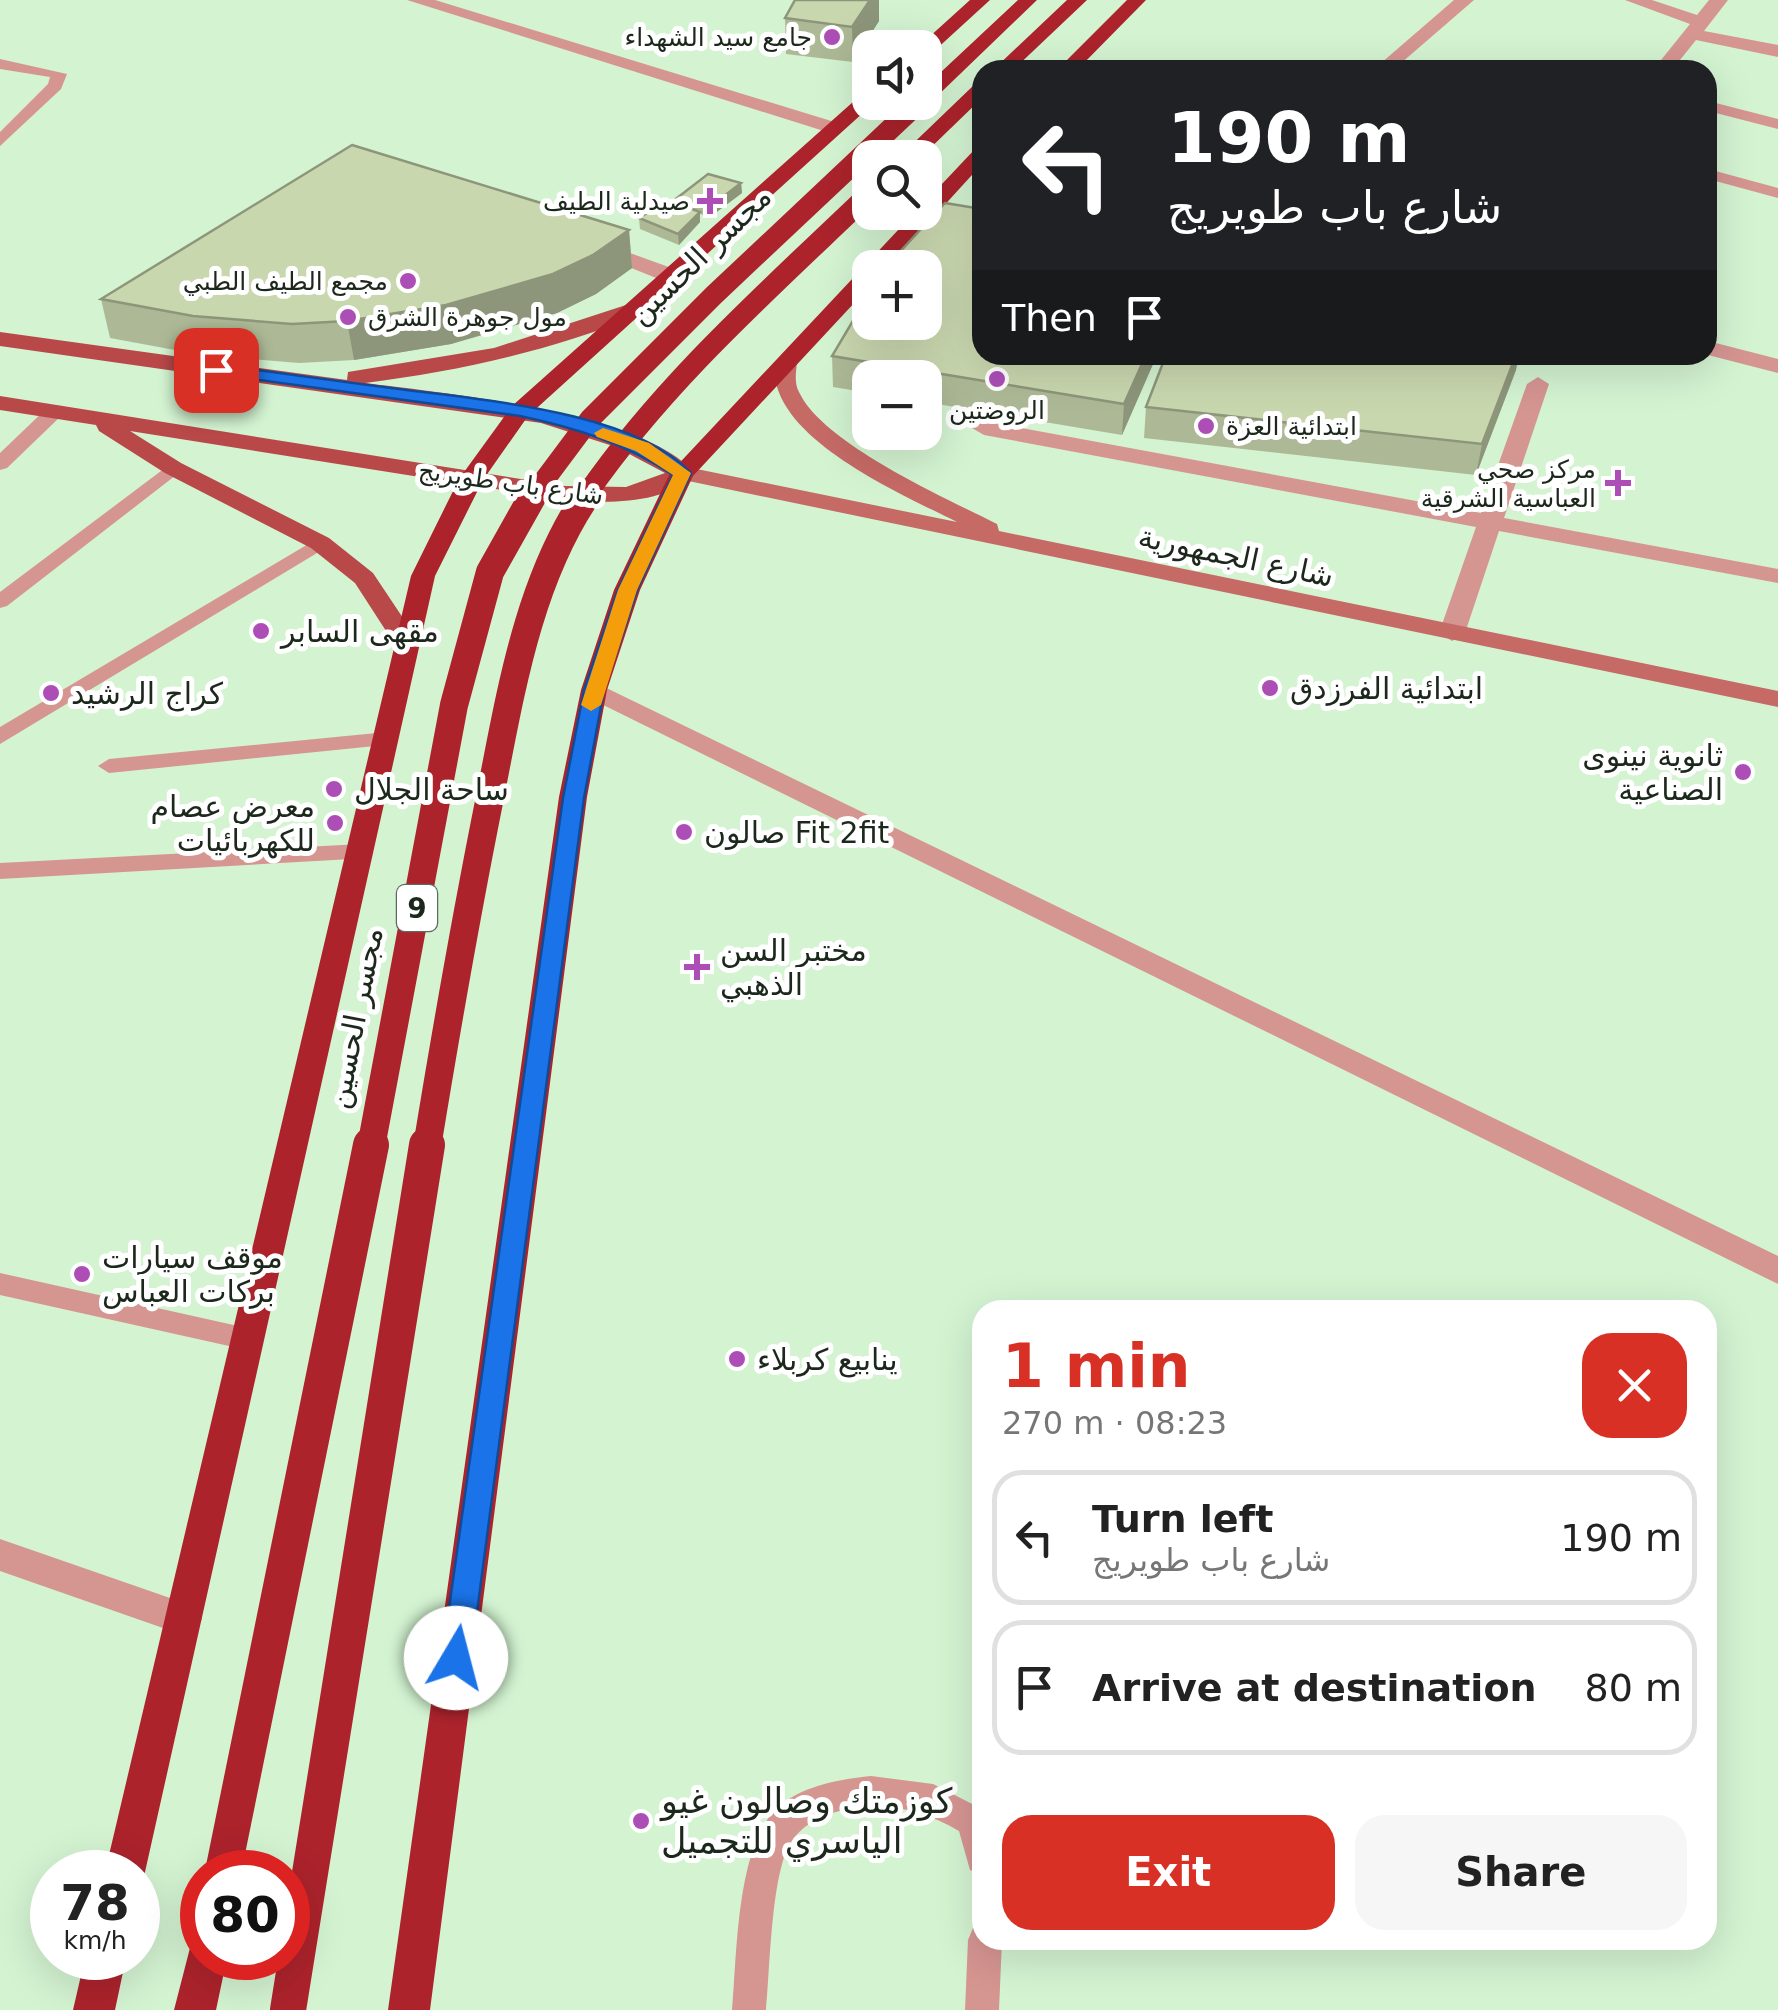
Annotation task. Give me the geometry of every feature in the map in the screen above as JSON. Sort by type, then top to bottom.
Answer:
[{"type":"highway","points":[[942,34],[981,0]]},
{"type":"highway","points":[[942,81],[1028,0]]},
{"type":"highway","points":[[1013,60],[1078,0]]},
{"type":"highway","points":[[1076,60],[1137,0]]},
{"type":"highway","points":[[927,140],[972,97]]},
{"type":"highway","points":[[130,1850],[423,576],[471,479],[520,410],[852,112]]},
{"type":"highway","name":"مجسر الحسين","points":[[227,1850],[402,994],[454,705],[490,572],[524,507],[590,419],[714,295],[900,120]]},
{"type":"highway","points":[[891,250],[972,167]]},
{"type":"highway","name":"9","points":[[288,2010],[455,973],[509,703],[543,579],[572,516],[629,433],[852,210]]},
{"type":"highway","points":[[409,2010],[571,817],[594,690],[627,590],[682,473],[852,291]]},
{"type":"highway","points":[[94,2010],[101,1980]]},
{"type":"highway","points":[[195,2010],[201,1980]]},
{"type":"main road","points":[[288,380],[403,372],[489,356],[576,332],[629,311]]},
{"type":"main road","name":"شارع باب طويريج","points":[[0,339],[520,410],[572,422],[642,447],[682,473],[648,492],[619,498],[471,479],[0,403]]},
{"type":"main road","points":[[786,362],[783,380],[790,397],[826,436],[882,472],[1017,544]]},
{"type":"main road","points":[[96,420],[173,468],[320,543],[364,578],[408,644]]},
{"type":"main road","name":"شارع الجمهورية","points":[[682,473],[1778,699]]},
{"type":"street","points":[[416,0],[834,128]]},
{"type":"street","points":[[1394,60],[1464,0]]},
{"type":"street","points":[[1634,0],[1696,28],[1778,51]]},
{"type":"street","points":[[1670,60],[1720,0]]},
{"type":"street","points":[[580,240],[670,275]]},
{"type":"street","points":[[1717,350],[1778,366]]},
{"type":"street","points":[[1452,633],[1538,384]]},
{"type":"street","points":[[984,428],[1778,576]]},
{"type":"street","points":[[594,690],[1778,1271]]},
{"type":"street","points":[[0,1556],[183,1619]]},
{"type":"lane","points":[[0,64],[59,74],[55,86],[0,141]]},
{"type":"lane","points":[[1717,108],[1778,124]]},
{"type":"lane","points":[[1717,176],[1778,193]]},
{"type":"lane","points":[[0,464],[54,412]]},
{"type":"lane","points":[[0,602],[173,468]]},
{"type":"lane","points":[[0,738],[320,543]]},
{"type":"lane","points":[[109,766],[386,739]]},
{"type":"lane","points":[[0,871],[360,852]]},
{"type":"lane","points":[[0,1284],[248,1339]]},
{"type":"lane","points":[[749,2010],[764,1883],[777,1833],[810,1802],[870,1790],[932,1798],[972,1821]]},
{"type":"lane","points":[[982,2010],[985,1950]]},
{"type":"building","points":[[795,0],[870,0],[852,27],[785,18]]},
{"type":"building","name":"مجمع الطيف الطبي","points":[[352,145],[629,230],[593,255],[553,274],[446,305],[347,321],[292,324],[193,316],[101,299]]},
{"type":"building","points":[[708,174],[741,183],[710,207],[677,198]]},
{"type":"building","points":[[668,200],[700,212],[678,234],[639,218]]},
{"type":"building","points":[[945,203],[972,207],[972,365],[1142,365],[1124,404],[942,374],[942,360],[856,360],[832,356],[852,322],[852,340],[942,340],[942,250],[902,250],[920,230],[942,230]]},
{"type":"building","points":[[1162,365],[1512,365],[1482,444],[1146,407]]},
{"type":"slow traffic","points":[[591,705],[627,590],[682,473],[642,447],[603,433]]},
{"type":"place","name":"جامع سيد الشهداء","points":[[832,37]]},
{"type":"place","name":"صيدلية الطيف","points":[[710,201]]},
{"type":"place","name":"مجمع الطيف الطبي","points":[[408,281]]},
{"type":"place","name":"مول جوهرة الشرق","points":[[348,317]]},
{"type":"place","name":"الروضتين","points":[[997,379]]},
{"type":"place","name":"ابتدائية العزة","points":[[1206,426]]},
{"type":"place","name":"مركز صحي العباسية الشرقية","points":[[1618,483]]},
{"type":"place","name":"مقهى السابر","points":[[261,631]]},
{"type":"place","name":"ابتدائية الفرزدق","points":[[1270,688]]},
{"type":"place","name":"كراج الرشيد","points":[[51,693]]},
{"type":"place","name":"ثانوية نينوى الصناعية","points":[[1743,772]]},
{"type":"place","name":"ساحة الجلال","points":[[334,789]]},
{"type":"place","name":"معرض عصام للكهربائيات","points":[[335,823]]},
{"type":"place","name":"صالون Fit 2fit","points":[[684,832]]},
{"type":"place","name":"مختبر السن الذهبي","points":[[697,967]]},
{"type":"place","name":"موقف سيارات بركات العباس","points":[[82,1274]]},
{"type":"place","name":"ينابيع كربلاء","points":[[737,1359]]},
{"type":"place","name":"كوزمتك وصالون غيو الياسري للتجميل","points":[[641,1821]]},
{"type":"route","points":[[216,370],[520,410],[572,422],[642,447],[682,473],[627,590],[594,690],[574,798],[456,1658]]}]
